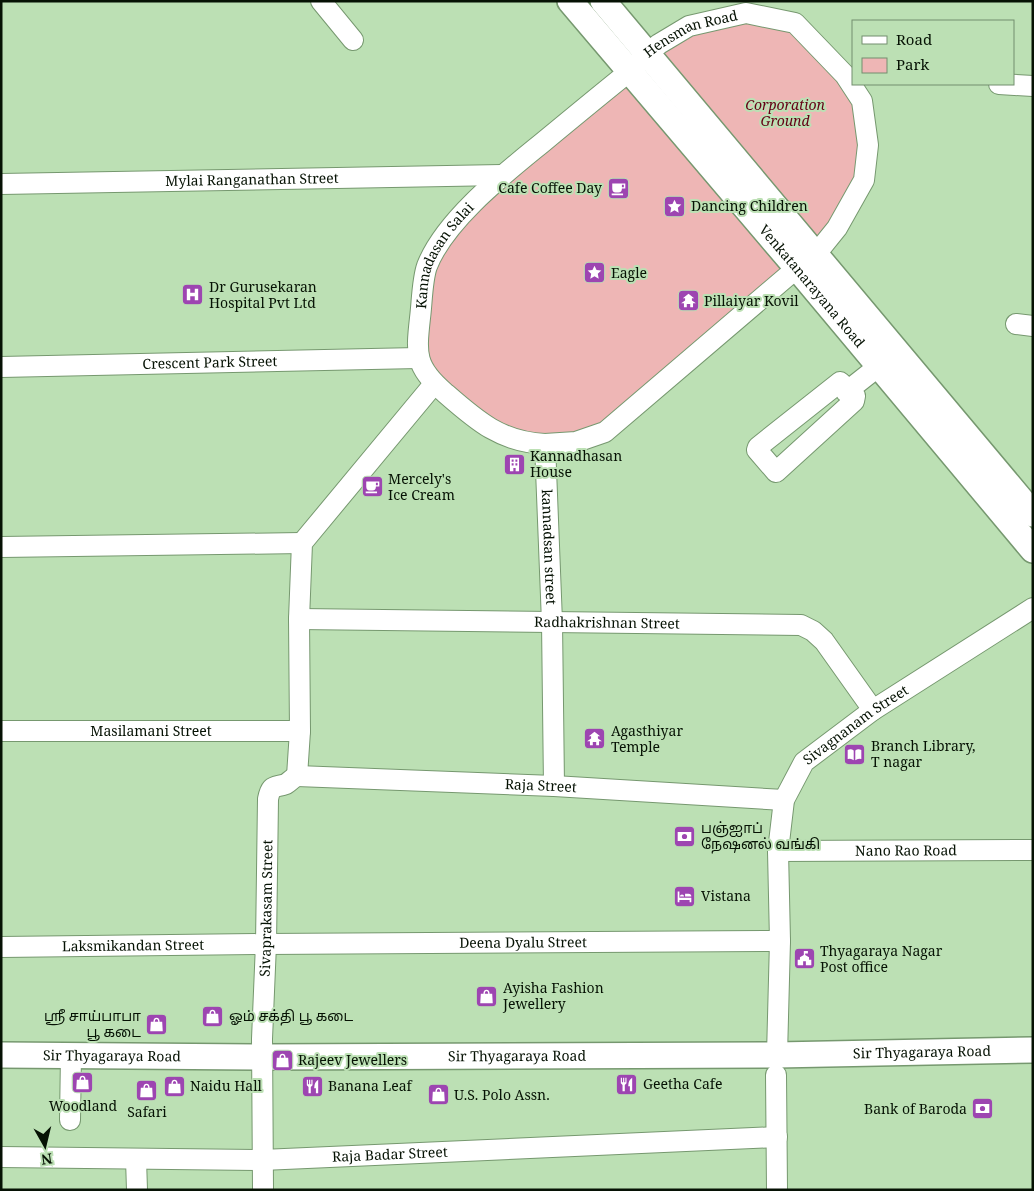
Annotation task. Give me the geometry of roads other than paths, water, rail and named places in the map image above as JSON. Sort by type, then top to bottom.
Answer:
[{"type":"main road","name":"Venkatanarayana Road","points":[[570,1],[638,62],[807,261],[1033,514]]},
{"type":"main road","name":"Venkatanarayana Road","points":[[603,1],[638,62]]},
{"type":"main road","name":"Venkatanarayana Road","points":[[807,261],[879,366],[1033,550]]},
{"type":"main road","name":"Sir Thyagaraya Road","points":[[1,1054],[776,1065],[1033,1050]]},
{"type":"street","points":[[321,1],[352,40]]},
{"type":"street","name":"Hensman Road","points":[[638,62],[659,44],[689,26],[746,13],[795,23],[849,75]]},
{"type":"street","name":"Kannadasan Salai","points":[[418,358],[418,337],[427,267],[438,244],[468,208],[502,176],[638,62]]},
{"type":"street","name":"Hensman Road","points":[[807,261],[837,228],[864,180],[868,145],[862,101],[854,85]]},
{"type":"street","points":[[1014,85],[1033,86]]},
{"type":"street","name":"Mylai Ranganathan Street","points":[[1,184],[502,176]]},
{"type":"street","points":[[418,358],[424,372],[434,384],[476,421],[504,436],[527,443],[576,442],[605,432],[807,261]]},
{"type":"street","name":"Crescent Park Street","points":[[1,367],[418,358]]},
{"type":"street","points":[[849,389],[879,366]]},
{"type":"street","points":[[840,382],[849,389],[855,396],[854,401],[775,472],[757,450],[758,447],[840,382]]},
{"type":"street","points":[[297,776],[300,731],[299,619],[302,543],[434,384]]},
{"type":"street","name":"kannadsan street","points":[[545,444],[552,622],[554,786]]},
{"type":"street","points":[[1,547],[302,543]]},
{"type":"street","name":"Sivagnanam Street","points":[[777,1190],[776,1065],[780,941],[778,851],[784,800],[804,762],[873,710],[1033,608]]},
{"type":"street","name":"Radhakrishnan Street","points":[[299,619],[801,625],[813,631],[824,641],[873,710]]},
{"type":"street","name":"Masilamani Street","points":[[1,731],[300,731]]},
{"type":"street","name":"Raja Street","points":[[297,776],[554,786],[784,800]]},
{"type":"street","name":"Sivaprakasam Street","points":[[263,1190],[262,1057],[268,799],[270,790],[276,785],[286,784],[297,776]]},
{"type":"street","name":"Nano Rao Road","points":[[778,851],[1033,850]]},
{"type":"street","name":"Deena Dyalu Street","points":[[266,944],[780,941]]},
{"type":"street","name":"Laksmikandan Street","points":[[1,947],[266,944]]},
{"type":"street","points":[[70,1055],[70,1120]]},
{"type":"street","name":"Raja Badar Street","points":[[1,1157],[262,1160],[777,1137]]},
{"type":"street","points":[[136,1158],[137,1190]]},
{"type":"place","name":"Cafe Coffee Day","points":[[618,188]]},
{"type":"place","name":"Dancing Children","points":[[675,206]]},
{"type":"place","name":"Eagle","points":[[595,273]]},
{"type":"place","name":"Dr Gurusekaran Hospital Pvt Ltd","points":[[193,295]]},
{"type":"place","name":"Pillaiyar Kovil","points":[[688,301]]},
{"type":"place","name":"Kannadhasan House","points":[[514,464]]},
{"type":"place","name":"Mercely's Ice Cream","points":[[372,487]]},
{"type":"place","name":"Agasthiyar Temple","points":[[595,739]]},
{"type":"place","name":"Branch Library, T nagar","points":[[855,754]]},
{"type":"place","name":"பஞ்ஐாப் நேஷனல் வங்கி","points":[[685,836]]},
{"type":"place","name":"Vistana","points":[[685,896]]},
{"type":"place","name":"Thyagaraya Nagar Post office","points":[[804,959]]},
{"type":"place","name":"Ayisha Fashion Jewellery","points":[[487,996]]},
{"type":"place","name":"ஓம் சக்தி பூ கடை","points":[[213,1016]]},
{"type":"place","name":"ஶ்ரீ சாய்பாபா பூ கடை","points":[[157,1024]]},
{"type":"place","name":"Rajeev Jewellers","points":[[282,1060]]},
{"type":"place","name":"Woodland","points":[[83,1083]]},
{"type":"place","name":"Geetha Cafe","points":[[627,1084]]},
{"type":"place","name":"Naidu Hall","points":[[174,1086]]},
{"type":"place","name":"Banana Leaf","points":[[312,1086]]},
{"type":"place","name":"Safari","points":[[147,1090]]},
{"type":"place","name":"U.S. Polo Assn.","points":[[438,1095]]},
{"type":"place","name":"Bank of Baroda","points":[[983,1109]]},
{"type":"park label","name":"Corporation Ground","points":[[785,114]]}]
